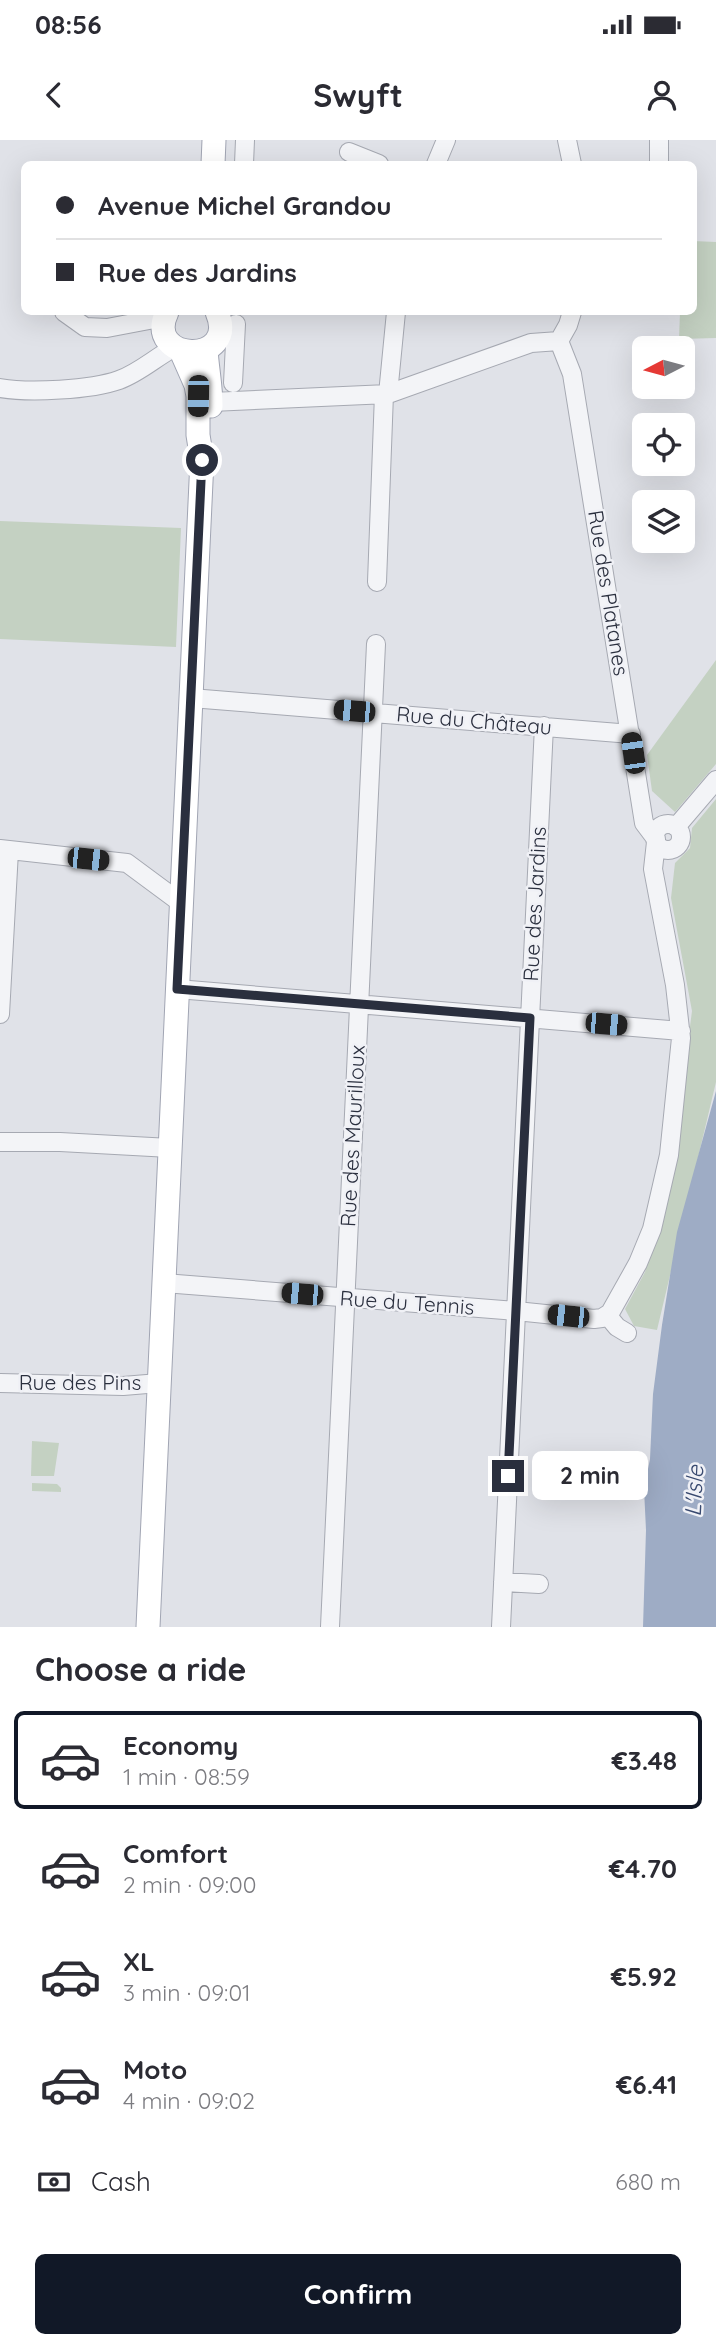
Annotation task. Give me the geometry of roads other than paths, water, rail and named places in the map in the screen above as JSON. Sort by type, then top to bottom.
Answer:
[{"type":"main road","points":[[213,161],[215,140]]},
{"type":"main road","points":[[174,338],[198,352],[206,349],[217,338],[227,318]]},
{"type":"main road","points":[[148,1627],[202,460],[198,435],[198,396],[174,338]]},
{"type":"main road","points":[[202,460],[210,436],[218,389],[206,363],[206,349]]},
{"type":"street","points":[[244,161],[245,140]]},
{"type":"street","points":[[437,161],[446,140]]},
{"type":"street","points":[[567,140],[571,161]]},
{"type":"street","points":[[659,140],[659,161]]},
{"type":"street","points":[[349,152],[372,161]]},
{"type":"street","points":[[68,315],[85,327],[174,338],[218,389],[237,401],[386,394],[531,343],[559,341],[571,315]]},
{"type":"street","points":[[377,582],[386,394],[396,315]]},
{"type":"street","points":[[218,389],[227,318]]},
{"type":"street","points":[[0,388],[61,389],[105,384],[137,370],[174,338]]},
{"type":"street","name":"Rue des Platanes","points":[[559,341],[572,374],[643,811],[656,822],[664,837]]},
{"type":"street","name":"Rue des Maurilloux","points":[[330,1627],[376,644]]},
{"type":"street","name":"Rue du Château","points":[[191,698],[631,734]]},
{"type":"street","name":"Rue des Jardins","points":[[501,1627],[544,726]]},
{"type":"street","points":[[627,1333],[617,1327],[607,1315],[638,1263],[652,1229],[669,1155],[681,1031],[653,869],[664,837],[716,780]]},
{"type":"street","points":[[0,1014],[5,850],[127,863],[181,903]]},
{"type":"street","points":[[177,989],[681,1031]]},
{"type":"street","points":[[0,1142],[60,1142],[170,1148]]},
{"type":"street","name":"Rue du Tennis","points":[[164,1283],[594,1319],[607,1315]]},
{"type":"street","name":"Rue des Pins","points":[[0,1383],[123,1386],[159,1382]]},
{"type":"street","points":[[503,1582],[539,1584]]},
{"type":"water","name":"L'Isle","points":[[716,1091],[716,1627],[643,1627],[646,1530],[644,1489],[650,1459],[653,1394],[662,1325],[677,1232]]}]
